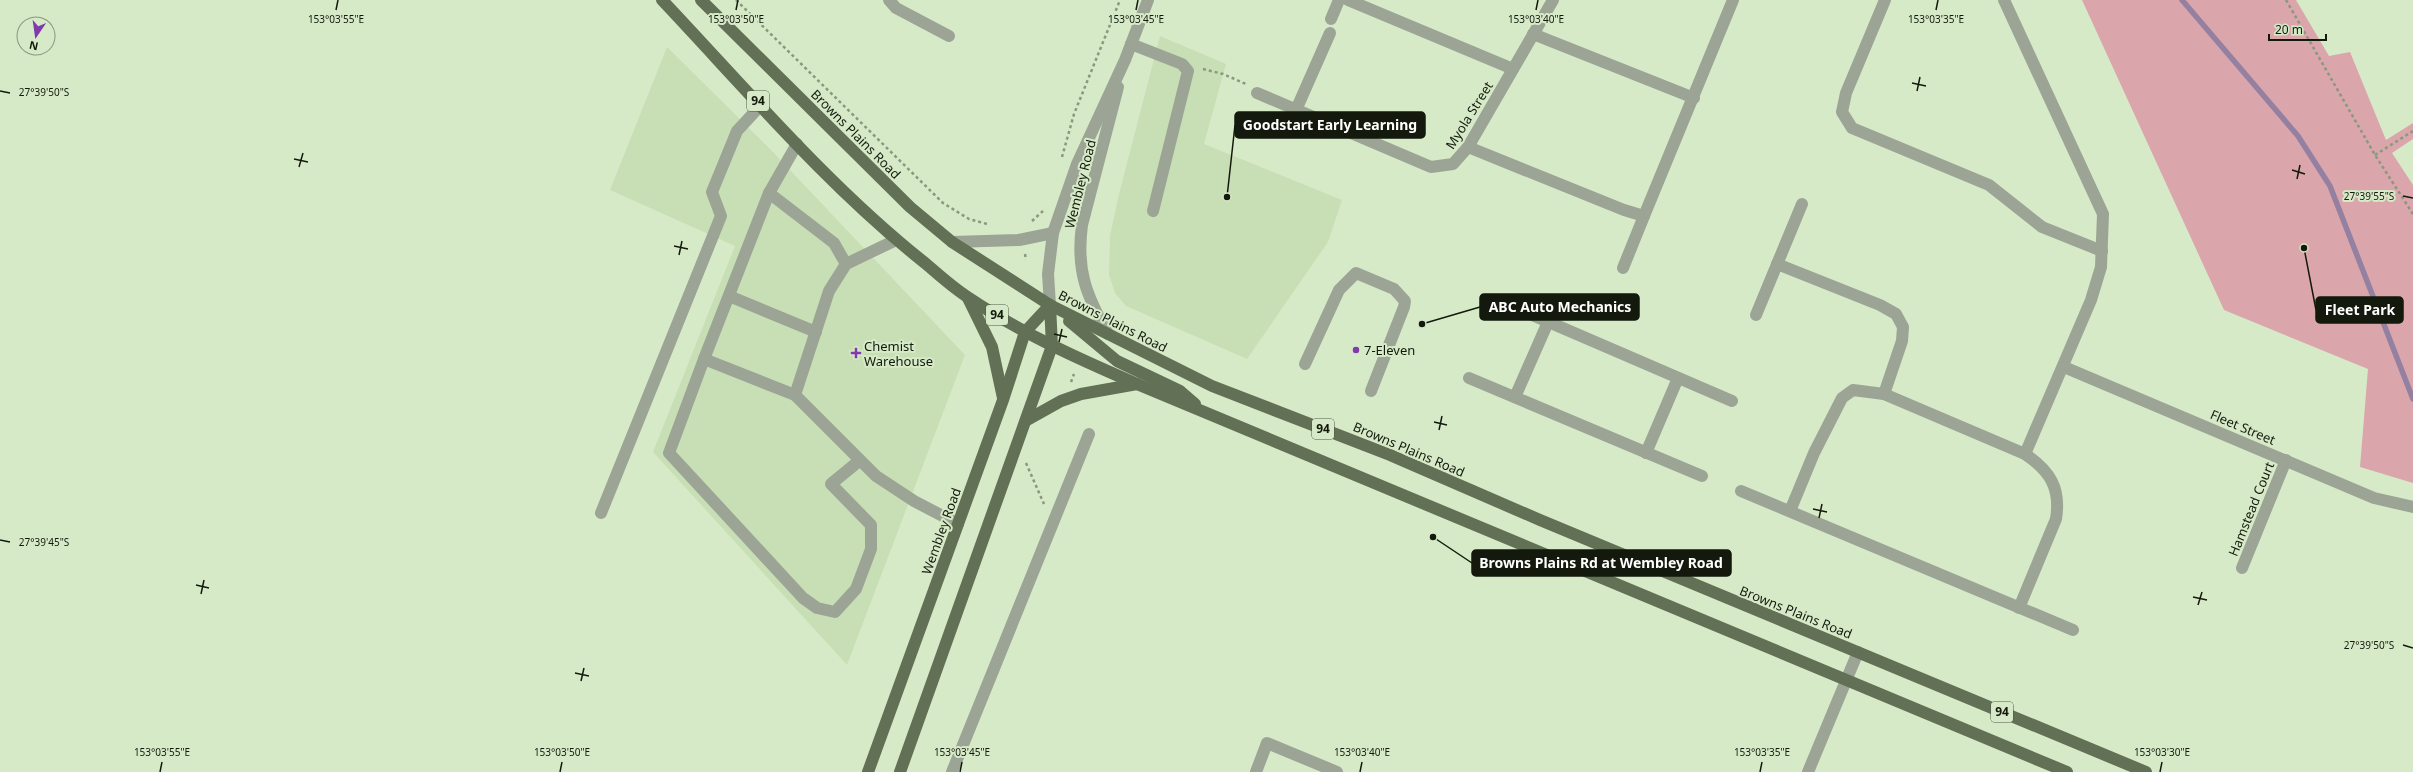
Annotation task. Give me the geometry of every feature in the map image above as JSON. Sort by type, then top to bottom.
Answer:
[{"type":"main road","name":"94","points":[[662,0],[797,144],[855,202],[896,240],[968,298],[1025,332],[1052,346],[1137,384],[2067,772]]},
{"type":"main road","name":"Browns Plains Road","points":[[701,0],[910,207],[952,242],[1050,306],[1212,386],[1390,456],[2146,772]]},
{"type":"main road","points":[[968,298],[992,347],[1003,400]]},
{"type":"main road","name":"Wembley Road","points":[[868,772],[1003,400],[1025,332],[1050,306]]},
{"type":"main road","name":"Wembley Road","points":[[900,772],[1019,444],[1052,346],[1050,306]]},
{"type":"main road","points":[[1050,306],[1088,336],[1108,356],[1129,368],[1180,391],[1203,411]]},
{"type":"main road","points":[[1027,420],[1061,401],[1081,394],[1137,384]]},
{"type":"street","points":[[888,0],[896,8],[949,36]]},
{"type":"street","name":"Wembley Road","points":[[1050,306],[1048,274],[1053,233],[1077,164],[1132,44],[1148,0]]},
{"type":"street","points":[[1331,19],[1339,0]]},
{"type":"street","points":[[1348,0],[1513,69]]},
{"type":"street","name":"Myola Street","points":[[1256,93],[1431,167],[1453,164],[1468,147],[1553,0]]},
{"type":"street","points":[[1623,268],[1733,0]]},
{"type":"street","points":[[1886,0],[1846,93],[1842,112],[1852,128],[1989,185],[2042,227],[2102,252]]},
{"type":"street","points":[[2004,0],[2103,214],[2101,267],[2091,300],[2025,454]]},
{"type":"street","points":[[1296,110],[1330,34]]},
{"type":"street","points":[[1533,34],[1694,98]]},
{"type":"street","points":[[1132,44],[1182,64],[1188,71],[1153,210]]},
{"type":"street","name":"Wembley Road","points":[[1108,334],[1090,303],[1084,284],[1080,248],[1082,225],[1101,159],[1125,60]]},
{"type":"street","points":[[601,513],[721,216],[712,192],[737,131],[761,104]]},
{"type":"street","points":[[797,144],[768,193],[669,453],[803,598],[817,608],[835,612],[856,589],[871,549],[871,525],[831,484],[860,460]]},
{"type":"street","points":[[1468,147],[1624,210],[1644,216]]},
{"type":"street","points":[[768,193],[834,243],[846,264]]},
{"type":"street","points":[[1756,315],[1802,204]]},
{"type":"street","points":[[952,242],[1019,240],[1053,233]]},
{"type":"street","points":[[794,395],[829,291],[846,264],[896,240]]},
{"type":"street","points":[[1777,264],[1880,305],[1896,314],[1903,327],[1902,341],[1884,394]]},
{"type":"street","points":[[1305,364],[1339,290],[1356,273],[1394,289],[1405,301],[1371,391]]},
{"type":"street","points":[[729,296],[816,332]]},
{"type":"street","points":[[1500,301],[1732,401]]},
{"type":"street","points":[[1515,397],[1548,322]]},
{"type":"street","points":[[704,359],[794,395],[860,460],[890,487],[958,524]]},
{"type":"street","name":"Fleet Street","points":[[2064,366],[2374,498],[2413,507]]},
{"type":"street","points":[[1469,378],[1702,476]]},
{"type":"street","points":[[1646,453],[1678,378]]},
{"type":"street","points":[[1790,511],[1814,453],[1842,398],[1853,390],[1884,394],[2025,454],[2040,465],[2053,482],[2058,503],[2056,519],[2019,608]]},
{"type":"street","points":[[952,772],[1089,434]]},
{"type":"street","name":"Hamstead Court","points":[[2242,568],[2286,460]]},
{"type":"street","points":[[1741,491],[2073,630]]},
{"type":"street","points":[[1808,772],[1858,652]]},
{"type":"street","points":[[1256,772],[1267,743],[1337,772]]},
{"type":"path","points":[[736,0],[943,203],[969,219],[992,226]]},
{"type":"path","points":[[1061,158],[1074,114],[1120,0]]},
{"type":"path","points":[[2286,0],[2375,155],[2413,214]]},
{"type":"path","points":[[1182,64],[1223,74],[1249,85],[1256,93]]},
{"type":"path","points":[[2375,155],[2413,131]]},
{"type":"path","points":[[1027,224],[1037,217],[1046,207]]},
{"type":"path","points":[[1019,444],[1052,524]]},
{"type":"shaded area","points":[[2082,0],[2296,0],[2329,56],[2350,52],[2386,140],[2413,123],[2413,139],[2392,153],[2413,185],[2413,483],[2360,467],[2368,369],[2224,310]]},
{"type":"shaded area","points":[[1160,36],[1226,64],[1204,144],[1342,200],[1328,242],[1247,359],[1126,306],[1115,293],[1109,275],[1110,236],[1119,194]]},
{"type":"shaded area","points":[[667,47],[773,152],[965,355],[847,665],[653,452],[735,246],[610,190]]},
{"type":"waterway","points":[[2182,0],[2298,136],[2330,186],[2413,399]]},
{"type":"place","name":"Goodstart Early Learning","points":[[1227,197]]},
{"type":"place","name":"Fleet Park","points":[[2304,248]]},
{"type":"place","name":"ABC Auto Mechanics","points":[[1422,324]]},
{"type":"place","name":"7-Eleven","points":[[1356,350]]},
{"type":"place","name":"Chemist Warehouse","points":[[856,353]]},
{"type":"place","name":"Browns Plains Rd at Wembley Road","points":[[1433,537]]}]
